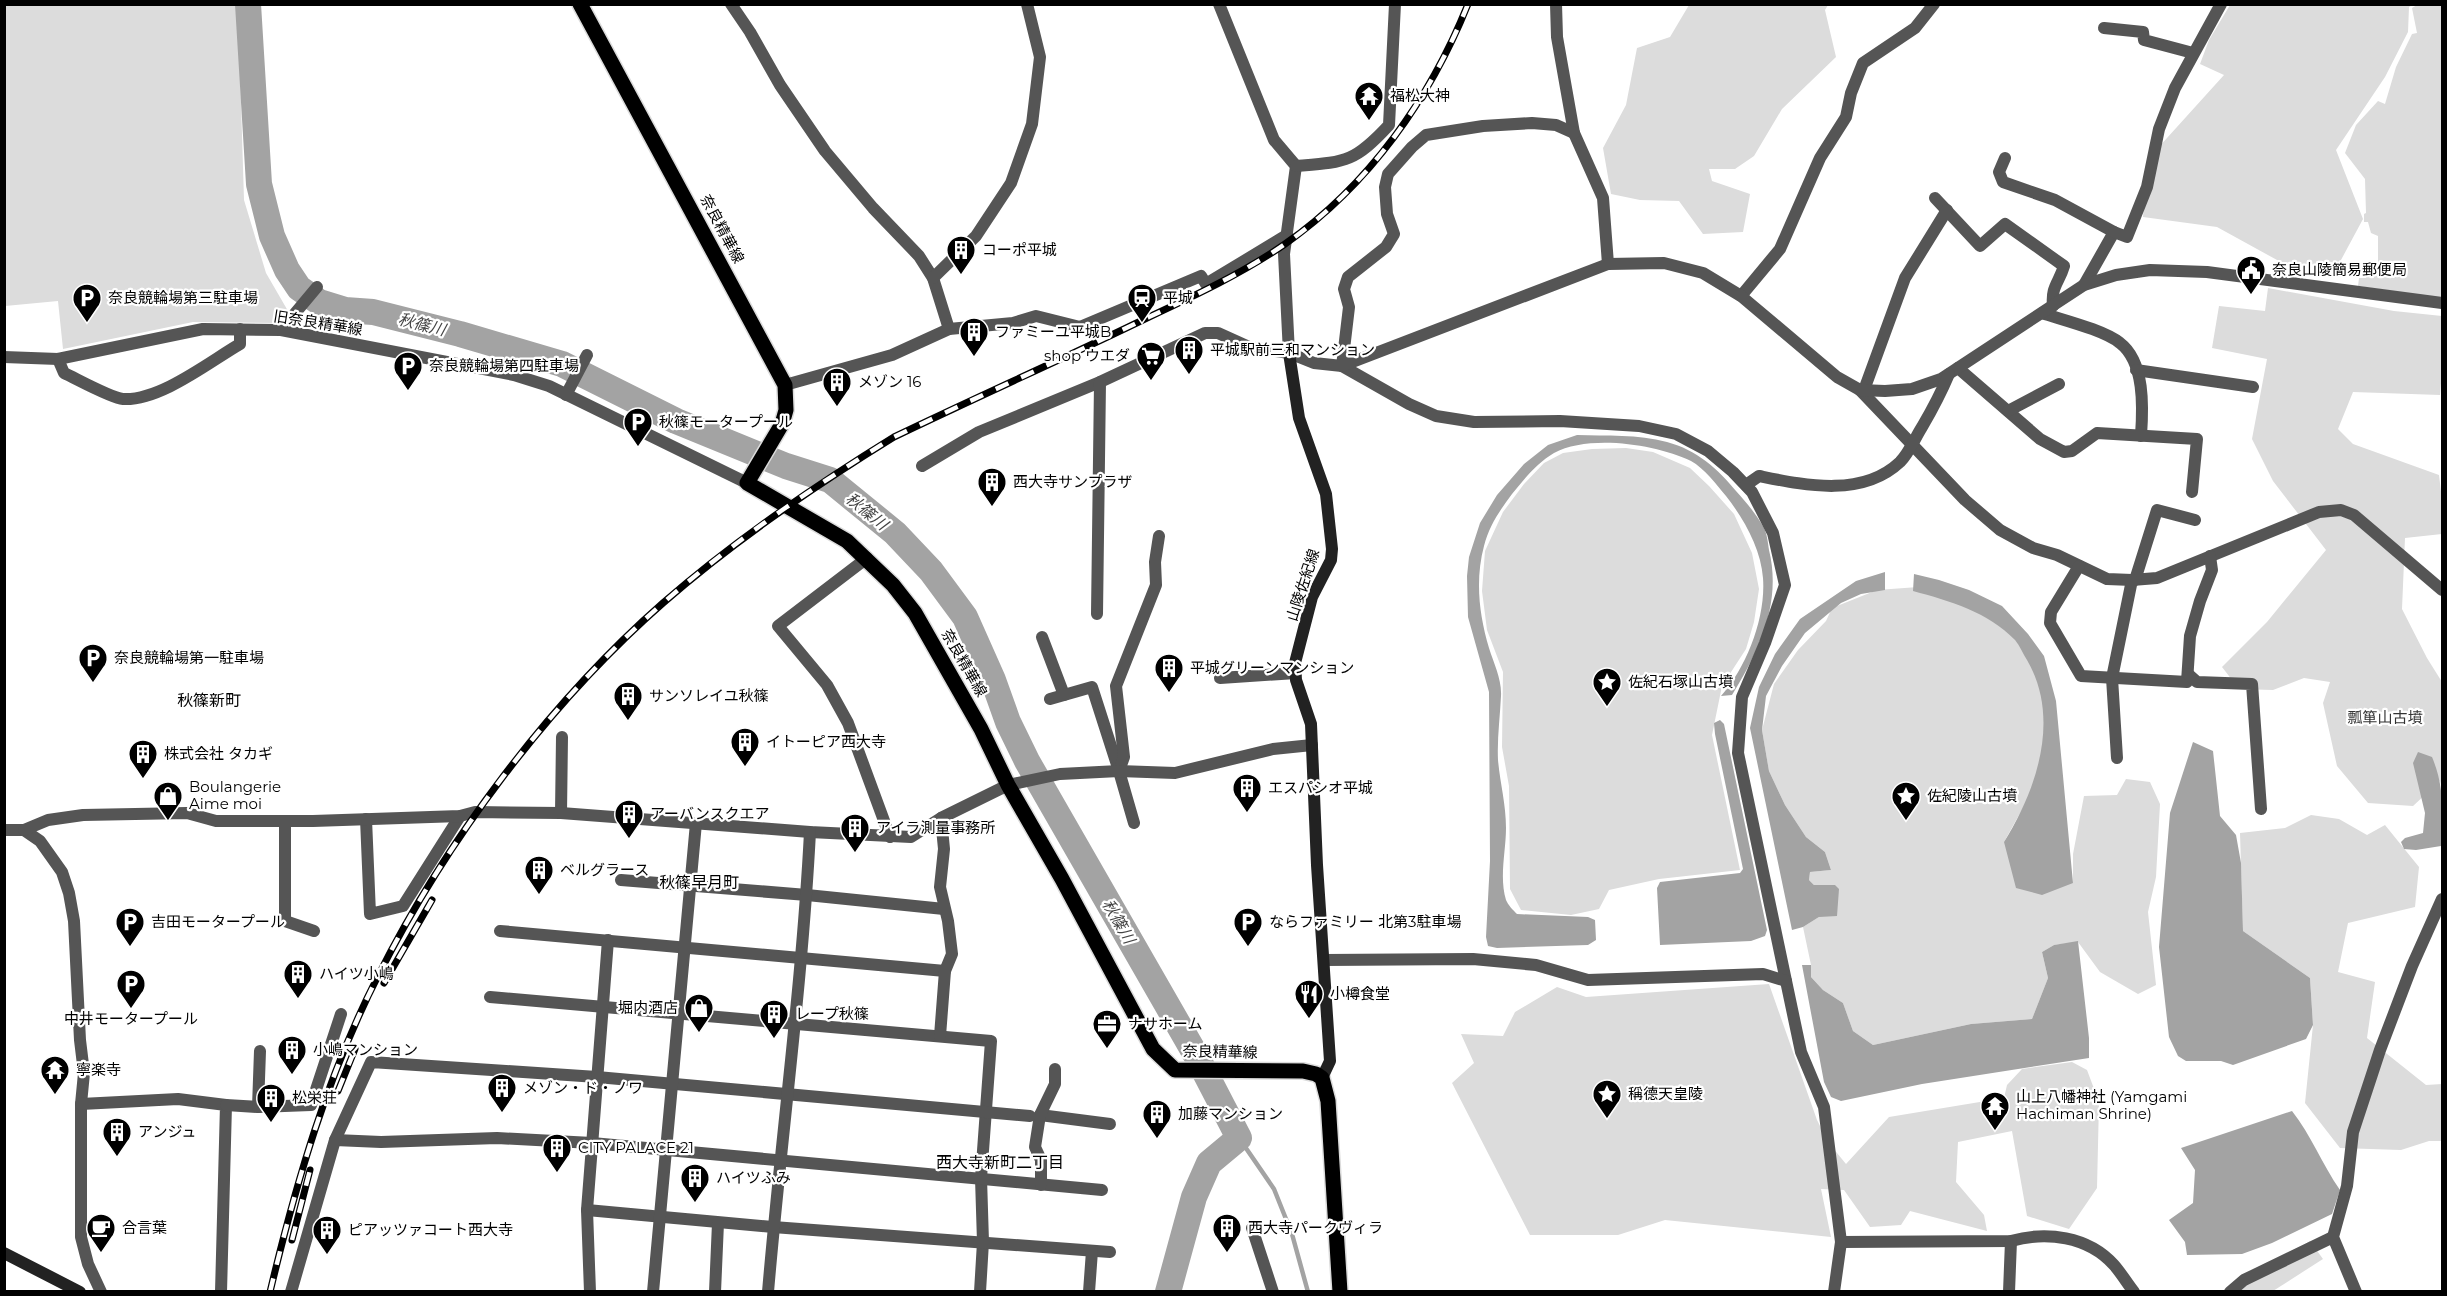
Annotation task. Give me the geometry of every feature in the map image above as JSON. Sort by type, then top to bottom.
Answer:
[{"type":"main road","name":"奈良精華線","points":[[580,4],[785,385],[786,410],[782,424],[749,478],[847,541],[893,585],[915,613],[1012,784],[1153,1049],[1175,1070],[1303,1071],[1322,1078]]},
{"type":"main road","name":"山陵佐紀線","points":[[1289,353],[1299,418],[1326,494],[1332,549],[1331,560],[1312,597],[1295,663],[1296,680],[1311,724],[1317,865],[1330,1061],[1322,1078]]},
{"type":"main road","points":[[1322,1078],[1329,1101],[1340,1292]]},
{"type":"main road","points":[[4,1253],[80,1292]]},
{"type":"street","points":[[731,4],[780,85],[825,151],[873,208],[919,256],[933,278],[949,329]]},
{"type":"street","points":[[933,278],[976,236],[1011,183],[1032,124],[1040,57],[1027,4]]},
{"type":"street","points":[[1219,4],[1274,140],[1296,166],[1284,254],[1289,353]]},
{"type":"street","points":[[1296,166],[1325,165],[1355,157],[1389,125],[1395,4]]},
{"type":"street","points":[[1556,4],[1557,38],[1574,133],[1603,198],[1608,264]]},
{"type":"street","points":[[1741,296],[1780,249],[1820,158],[1846,117],[1851,93],[1863,63],[1914,28],[1934,4]]},
{"type":"street","points":[[2005,158],[1999,172],[2003,182],[2064,204],[2127,237],[2147,187],[2159,129],[2175,88],[2221,4]]},
{"type":"street","points":[[2104,28],[2143,32],[2144,40],[2193,53]]},
{"type":"street","points":[[1342,366],[1349,307],[1344,289],[1348,277],[1386,247],[1394,234],[1387,214],[1385,187],[1389,174],[1412,147],[1426,135],[1483,126],[1532,123],[1556,125],[1574,133]]},
{"type":"street","points":[[1935,198],[1980,246],[2005,224],[2064,266],[2061,276],[2051,291],[2047,309]]},
{"type":"street","points":[[1862,390],[1905,278],[1947,210]]},
{"type":"street","points":[[2084,285],[2114,232]]},
{"type":"street","points":[[785,385],[891,355],[949,329],[1012,322],[1036,316],[1080,327],[1201,276],[1206,284],[1287,235]]},
{"type":"street","points":[[1342,366],[1608,264],[1664,262],[1702,273],[1741,296],[1838,377],[1862,390],[1965,500],[2000,530],[2033,548],[2057,555],[2107,579],[2157,578],[2319,512],[2341,510],[2354,515],[2442,590]]},
{"type":"street","points":[[1862,390],[1885,392],[1912,389],[1941,379],[2084,285],[2116,275],[2150,270],[2207,272],[2442,303]]},
{"type":"street","points":[[281,330],[317,287]]},
{"type":"street","points":[[2047,309],[2121,343],[2132,358],[2143,401],[2141,436]]},
{"type":"street","name":"旧奈良精華線","points":[[4,357],[58,359],[203,329],[281,330],[514,375],[549,386],[749,478]]},
{"type":"street","points":[[58,359],[64,373],[122,399],[144,396],[167,387],[240,344],[240,329]]},
{"type":"street","points":[[922,466],[979,432],[1100,382],[1205,333],[1218,333],[1249,347],[1289,353],[1314,363],[1342,366],[1409,404],[1436,416],[1474,422],[1560,422],[1639,426],[1676,434],[1708,452],[1746,485],[1773,533],[1785,585],[1765,644],[1742,697],[1738,753],[1802,1052],[1824,1107],[1841,1242],[1834,1292]]},
{"type":"street","points":[[566,395],[587,355]]},
{"type":"street","points":[[2136,370],[2253,387]]},
{"type":"street","points":[[1746,485],[1759,476],[1800,484],[1836,487],[1869,480],[1884,474],[1901,462],[1953,371]]},
{"type":"street","points":[[1953,371],[2008,411],[2040,439],[2064,452],[2072,451],[2097,433],[2197,439],[2192,492]]},
{"type":"street","points":[[1097,614],[1100,382]]},
{"type":"street","points":[[2008,411],[2059,384]]},
{"type":"street","points":[[2117,758],[2112,678],[2133,580],[2157,510],[2195,520]]},
{"type":"street","points":[[1119,771],[1124,757],[1116,686],[1156,585],[1155,562],[1159,536]]},
{"type":"street","points":[[2079,566],[2051,612],[2050,623],[2081,676],[2187,682],[2190,636],[2212,570],[2210,556]]},
{"type":"street","points":[[867,558],[778,626],[827,685],[848,723],[890,837]]},
{"type":"street","points":[[1042,637],[1064,695]]},
{"type":"street","points":[[1220,678],[1296,673]]},
{"type":"street","points":[[2188,674],[2197,682],[2252,684],[2261,809]]},
{"type":"street","points":[[1050,699],[1092,687],[1134,823]]},
{"type":"street","points":[[561,813],[562,737]]},
{"type":"street","points":[[4,830],[24,830],[48,820],[83,815],[187,813],[216,821],[285,821],[460,816],[476,813],[561,813],[810,832],[911,837],[941,818],[1012,784],[1060,774],[1119,771],[1174,773],[1273,749],[1312,745]]},
{"type":"street","points":[[366,819],[370,914],[403,906],[460,816]]},
{"type":"street","points":[[940,1036],[945,971],[952,954],[940,886],[944,849],[941,818]]},
{"type":"street","points":[[285,821],[285,921],[314,931]]},
{"type":"street","points":[[653,1292],[696,824]]},
{"type":"street","points":[[24,830],[40,841],[62,872],[69,893],[74,921],[80,1040],[84,1073],[81,1104],[81,1237],[88,1264],[101,1292]]},
{"type":"street","points":[[768,1292],[773,1227],[789,1094],[807,895],[810,832]]},
{"type":"street","points":[[621,880],[944,909]]},
{"type":"street","points":[[2356,1292],[2333,1238],[2347,1186],[2353,1132],[2360,1106],[2412,966],[2442,899]]},
{"type":"street","points":[[500,931],[945,971]]},
{"type":"street","points":[[590,1292],[587,1210],[608,940]]},
{"type":"street","points":[[1324,960],[1473,959],[1536,965],[1588,980],[1762,974],[1786,981]]},
{"type":"street","points":[[490,997],[604,1005],[991,1041],[981,1178],[983,1242],[980,1292]]},
{"type":"street","points":[[81,1104],[177,1099],[258,1107],[311,1105],[341,1014]]},
{"type":"street","points":[[258,1107],[260,1051]]},
{"type":"street","points":[[291,1292],[336,1140],[371,1062],[674,1083],[1035,1115],[1110,1124]]},
{"type":"street","points":[[1041,1185],[1041,1160],[1035,1147],[1035,1115],[1055,1084],[1055,1069]]},
{"type":"street","points":[[221,1292],[226,1105]]},
{"type":"street","points":[[336,1140],[381,1142],[497,1138],[592,1143],[1102,1190]]},
{"type":"street","points":[[587,1210],[718,1223],[1110,1252]]},
{"type":"street","points":[[715,1292],[718,1223]]},
{"type":"street","points":[[1252,1228],[1273,1292]]},
{"type":"street","points":[[1841,1242],[2011,1241],[2025,1237],[2051,1235],[2072,1239],[2113,1264],[2133,1292]]},
{"type":"street","points":[[2230,1292],[2244,1280],[2333,1238]]},
{"type":"street","points":[[2009,1292],[2011,1241]]},
{"type":"street","points":[[1089,1292],[1092,1251]]},
{"type":"green space","points":[[4,5],[238,5],[244,200],[266,273],[288,311],[281,323],[193,322],[63,349],[58,301],[5,306]]},
{"type":"green space","points":[[1689,5],[1828,5],[1825,10],[1836,57],[1782,109],[1754,156],[1735,169],[1709,169],[1712,181],[1750,194],[1743,232],[1703,234],[1679,201],[1640,200],[1611,194],[1603,148],[1626,105],[1637,48],[1670,37]]},
{"type":"green space","points":[[2230,5],[2412,5],[2409,7],[2408,32],[2385,77],[2336,150],[2363,219],[2334,273],[2297,271],[2217,227],[2143,217],[2148,159],[2224,75],[2200,64],[2209,40]]},
{"type":"green space","points":[[2417,5],[2442,5],[2442,298],[2358,286],[2359,278],[2366,278],[2366,273],[2378,272],[2378,236],[2371,233],[2368,222],[2364,222],[2365,179],[2345,153],[2356,125],[2378,101],[2385,104],[2396,67],[2412,34],[2417,33],[2412,8]]},
{"type":"green space","name":"瓢箪山古墳","points":[[2268,288],[2394,311],[2442,316],[2440,395],[2353,392],[2338,429],[2353,444],[2439,475],[2442,534],[2405,538],[2402,609],[2442,682],[2442,789],[2440,781],[2413,806],[2368,803],[2337,766],[2323,703],[2330,682],[2304,678],[2273,690],[2239,689],[2222,667],[2267,622],[2326,550],[2273,481],[2252,439],[2267,359],[2212,348],[2219,306],[2265,311]]},
{"type":"green space","points":[[1626,448],[1653,452],[1690,468],[1734,514],[1752,553],[1759,589],[1754,622],[1746,649],[1722,686],[1712,735],[1740,870],[1659,879],[1609,890],[1599,909],[1571,915],[1521,910],[1510,889],[1509,786],[1502,747],[1503,672],[1487,630],[1482,591],[1485,551],[1503,512],[1524,484],[1544,463],[1563,453]]},
{"type":"green space","points":[[1932,586],[1988,611],[2038,664],[2057,746],[2004,842],[2073,883],[2073,854],[2084,796],[2117,795],[2126,779],[2150,782],[2160,804],[2156,877],[2148,912],[2156,985],[2138,994],[2100,972],[2078,942],[2054,945],[2042,952],[2048,978],[2032,1019],[1971,1024],[1873,1045],[1853,1031],[1843,1003],[1823,990],[1811,977],[1811,965],[1803,927],[1819,917],[1835,885],[1814,885],[1809,880],[1810,872],[1831,870],[1825,852],[1806,837],[1785,805],[1769,771],[1762,730],[1774,684],[1798,650],[1826,621],[1832,608],[1877,590]]},
{"type":"green space","points":[[2311,815],[2339,819],[2367,835],[2385,825],[2419,867],[2415,907],[2348,923],[2338,972],[2375,982],[2367,1038],[2426,1085],[2442,1084],[2442,1141],[2429,1141],[2401,1150],[2340,1148],[2305,1103],[2313,1025],[2310,978],[2243,931],[2240,833],[2285,828]]},
{"type":"green space","points":[[1769,984],[1817,1120],[1828,1142],[1846,1164],[1889,1117],[2004,1098],[2007,1085],[2022,1069],[2072,1062],[2087,1070],[2099,1102],[2097,1188],[2069,1229],[2027,1216],[2012,1131],[1958,1142],[1956,1182],[1984,1215],[1987,1231],[1910,1211],[1901,1225],[1870,1227],[1844,1190],[1821,1189],[1831,1237],[1665,1220],[1618,1235],[1530,1235],[1452,1083],[1474,1063],[1461,1034],[1503,1036],[1515,1012],[1557,987],[1586,997]]},
{"type":"green space","points":[[2310,1241],[2323,1259],[2273,1291],[2227,1292]]},
{"type":"shaded area","points":[[1577,435],[1656,439],[1688,450],[1714,468],[1747,504],[1765,530],[1772,570],[1770,608],[1759,644],[1742,678],[1732,695],[1721,696],[1739,671],[1753,641],[1763,593],[1762,567],[1755,545],[1739,514],[1710,477],[1691,461],[1660,450],[1622,443],[1568,447],[1542,462],[1512,494],[1495,518],[1486,539],[1481,559],[1479,584],[1483,622],[1501,690],[1498,752],[1506,819],[1504,891],[1507,902],[1517,914],[1588,917],[1595,920],[1596,940],[1588,945],[1497,948],[1488,946],[1486,937],[1490,861],[1489,692],[1468,617],[1469,557],[1480,523],[1497,495],[1524,464],[1548,445]]},
{"type":"shaded area","points":[[1885,572],[1885,590],[1861,594],[1841,603],[1805,633],[1782,666],[1766,696],[1762,730],[1769,771],[1785,805],[1806,837],[1825,852],[1831,870],[1810,872],[1809,880],[1814,885],[1835,885],[1839,889],[1837,916],[1819,917],[1803,927],[1792,930],[1750,728],[1759,687],[1775,654],[1800,619],[1856,581]]},
{"type":"shaded area","points":[[1914,574],[1969,590],[2002,606],[2028,634],[2044,656],[2056,701],[2073,883],[2042,895],[2016,888],[2004,842],[2026,799],[2041,753],[2042,705],[2037,682],[2027,660],[2015,640],[1993,622],[1968,609],[1913,591]]},
{"type":"shaded area","points":[[1720,720],[1724,724],[1767,930],[1765,936],[1751,941],[1660,945],[1657,888],[1660,882],[1740,873],[1743,869],[1715,734],[1714,723]]},
{"type":"shaded area","points":[[2193,742],[2213,751],[2220,816],[2236,835],[2241,863],[2243,931],[2310,978],[2313,1025],[2306,1039],[2233,1065],[2221,1061],[2186,1061],[2178,1056],[2169,1037],[2159,947],[2170,813]]},
{"type":"shaded area","points":[[2418,752],[2432,757],[2439,779],[2442,800],[2442,844],[2416,850],[2404,849],[2401,842],[2405,838],[2423,833],[2425,813],[2413,763]]},
{"type":"shaded area","points":[[2078,941],[2089,1038],[2089,1058],[1922,1084],[1841,1101],[1831,1097],[1824,1082],[1802,965],[1811,965],[1811,977],[1823,990],[1843,1003],[1853,1031],[1873,1045],[1971,1024],[2032,1019],[2048,978],[2042,952],[2054,945]]},
{"type":"shaded area","points":[[2292,1111],[2340,1190],[2332,1214],[2272,1243],[2242,1254],[2187,1255],[2185,1242],[2169,1220],[2193,1203],[2195,1170],[2181,1148]]},
{"type":"waterway","name":"秋篠川","points":[[248,4],[259,184],[272,236],[287,270],[299,288],[319,302],[345,310],[373,312],[460,334],[562,364],[676,421],[786,466],[830,480],[895,533],[931,571],[965,617],[993,680],[1008,722],[1027,761],[1197,1057],[1239,1138],[1209,1163],[1194,1197],[1168,1292]]},
{"type":"waterway","points":[[1239,1138],[1274,1189],[1292,1234],[1308,1292]]},
{"type":"railway","points":[[270,1292],[302,1170],[328,1091],[378,976],[405,925],[468,825],[503,776],[580,684],[621,642],[690,580],[746,536],[804,495],[894,437],[1202,292],[1253,265],[1285,244],[1344,195],[1394,138],[1435,73],[1468,4]]},
{"type":"railway","points":[[384,983],[432,900]]},
{"type":"railway","points":[[338,1091],[355,1049]]},
{"type":"railway","points":[[292,1240],[310,1170]]},
{"type":"place","name":"福松大神","points":[[1369,122]]},
{"type":"place","name":"コーポ平城","points":[[961,276]]},
{"type":"place","name":"奈良山陵簡易郵便局","points":[[2251,296]]},
{"type":"place","name":"奈良競輪場第三駐車場","points":[[87,324]]},
{"type":"place","name":"平城","points":[[1142,324]]},
{"type":"place","name":"ファミーユ平城B","points":[[974,358]]},
{"type":"place","name":"平城駅前三和マンション","points":[[1189,376]]},
{"type":"place","name":"shop ウエダ","points":[[1151,382]]},
{"type":"place","name":"奈良競輪場第四駐車場","points":[[408,392]]},
{"type":"place","name":"メゾン 16","points":[[837,408]]},
{"type":"place","name":"秋篠モータープール","points":[[638,448]]},
{"type":"place","name":"西大寺サンプラザ","points":[[992,508]]},
{"type":"place","name":"奈良競輪場第一駐車場","points":[[93,684]]},
{"type":"place","name":"平城グリーンマンション","points":[[1169,694]]},
{"type":"place","name":"佐紀石塚山古墳","points":[[1607,708]]},
{"type":"place","name":"サンソレイユ秋篠","points":[[628,722]]},
{"type":"place","name":"イトーピア西大寺","points":[[745,768]]},
{"type":"place","name":"株式会社 タカギ","points":[[143,780]]},
{"type":"place","name":"エスパシオ平城","points":[[1247,814]]},
{"type":"place","name":"Boulangerie Aime moi","points":[[168,822]]},
{"type":"place","name":"佐紀陵山古墳","points":[[1906,822]]},
{"type":"place","name":"アーバンスクエア","points":[[629,840]]},
{"type":"place","name":"アイラ測量事務所","points":[[855,854]]},
{"type":"place","name":"ベルグラース","points":[[539,896]]},
{"type":"place","name":"吉田モータープール","points":[[130,948]]},
{"type":"place","name":"ならファミリー 北第3駐車場","points":[[1248,948]]},
{"type":"place","name":"ハイツ小嶋","points":[[298,1000]]},
{"type":"place","name":"中井モータープール","points":[[131,1010]]},
{"type":"place","name":"小樽食堂","points":[[1309,1020]]},
{"type":"place","name":"堀内酒店","points":[[699,1034]]},
{"type":"place","name":"レープ秋篠","points":[[774,1040]]},
{"type":"place","name":"ナサホーム","points":[[1107,1050]]},
{"type":"place","name":"小嶋マンション","points":[[292,1076]]},
{"type":"place","name":"寧楽寺","points":[[55,1096]]},
{"type":"place","name":"メゾン・ド・ノワ","points":[[502,1114]]},
{"type":"place","name":"稱德天皇陵","points":[[1607,1120]]},
{"type":"place","name":"松栄荘","points":[[271,1124]]},
{"type":"place","name":"山上八幡神社 (Yamgami Hachiman Shrine)","points":[[1995,1132]]},
{"type":"place","name":"加藤マンション","points":[[1157,1140]]},
{"type":"place","name":"アンジュ","points":[[117,1158]]},
{"type":"place","name":"CITY PALACE 21","points":[[557,1174]]},
{"type":"place","name":"ハイツふみ","points":[[695,1204]]},
{"type":"place","name":"合言葉","points":[[101,1254]]},
{"type":"place","name":"西大寺パークヴィラ","points":[[1227,1254]]},
{"type":"place","name":"ピアッツァコート西大寺","points":[[327,1256]]},
{"type":"district","name":"秋篠新町","points":[[209,700]]},
{"type":"district","name":"秋篠早月町","points":[[699,882]]},
{"type":"district","name":"西大寺新町二丁目","points":[[1000,1162]]}]
